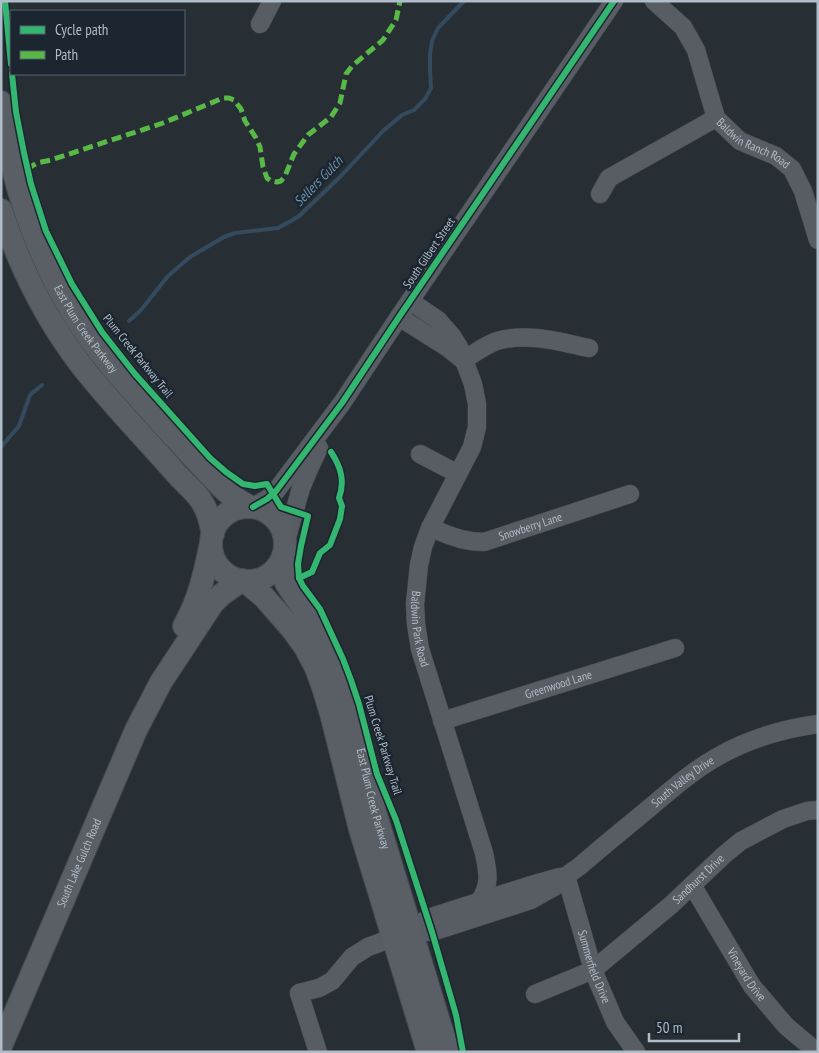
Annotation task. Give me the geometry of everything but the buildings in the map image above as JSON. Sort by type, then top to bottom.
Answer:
[{"type":"main road","name":"East Plum Creek Parkway","points":[[1,102],[7,138],[7,164],[45,258],[77,319],[126,384],[182,445],[227,492],[251,507]]},
{"type":"main road","name":"East Plum Creek Parkway","points":[[1,210],[24,268],[57,332],[109,399],[199,497],[210,518],[212,538]]},
{"type":"main road","points":[[251,507],[266,511],[276,520],[283,531],[284,550],[277,567],[268,575],[257,580],[243,580],[227,574],[218,566],[213,554],[212,538],[218,522],[228,513],[240,508],[251,507]]},
{"type":"main road","name":"South Lake Gulch Road","points":[[1,1046],[136,730],[160,682],[174,642],[195,604],[212,538]]},
{"type":"main road","name":"East Plum Creek Parkway","points":[[284,550],[286,583],[315,627],[330,656],[353,717],[428,1052]]},
{"type":"main road","name":"East Plum Creek Parkway","points":[[243,580],[264,597],[292,629],[305,647],[316,668],[332,717],[360,829],[449,1052]]},
{"type":"main road","name":"South Lake Gulch Road","points":[[160,682],[213,603],[243,580]]},
{"type":"main road","points":[[332,717],[344,728],[360,793],[375,812]]},
{"type":"street","points":[[260,24],[272,1]]},
{"type":"street","name":"South Gilbert Street","points":[[251,507],[267,499],[276,491],[342,403],[614,1]]},
{"type":"street","name":"Baldwin Ranch Road","points":[[654,1],[683,28],[696,50],[716,118],[740,141],[776,156],[792,169],[803,191],[818,240]]},
{"type":"street","points":[[600,194],[609,178],[716,118]]},
{"type":"street","name":"Baldwin Park Road","points":[[410,301],[438,320],[459,347],[473,384],[477,404],[477,427],[472,447],[430,528],[423,547],[415,604],[420,649],[488,870],[488,880],[484,895],[479,902]]},
{"type":"street","points":[[399,317],[448,348],[463,360],[496,342],[510,338],[524,337],[589,348]]},
{"type":"street","name":"South Gilbert Street","points":[[284,550],[305,478],[342,403]]},
{"type":"street","points":[[420,454],[458,474]]},
{"type":"street","name":"Snowberry Lane","points":[[430,528],[471,542],[484,542],[630,494]]},
{"type":"street","name":"Greenwood Lane","points":[[442,721],[675,648]]},
{"type":"street","name":"South Valley Drive","points":[[402,934],[432,932],[531,900],[554,887],[681,782],[717,757],[753,740],[771,734],[818,724]]},
{"type":"street","name":"Sandhurst Drive","points":[[535,994],[593,970],[742,841],[782,819],[807,811],[818,810]]},
{"type":"street","name":"South Valley Drive","points":[[402,934],[428,918],[549,879],[566,876]]},
{"type":"street","name":"Summerfield Drive","points":[[566,876],[593,970],[615,1022],[636,1052]]},
{"type":"street","name":"Vineyard Drive","points":[[692,885],[752,986],[786,1026],[817,1052]]},
{"type":"street","points":[[318,1052],[299,993],[319,988],[332,980],[352,957],[368,947],[402,934]]},
{"type":"waterway","name":"Sellers Gulch","points":[[129,321],[141,310],[168,276],[190,257],[224,237],[235,233],[278,228],[298,217],[341,176],[383,131],[402,115],[414,110],[425,99],[431,88],[430,54],[432,41],[438,28],[464,1]]},
{"type":"waterway","name":"Sellers Gulch","points":[[1,447],[19,426],[30,395],[42,385]]},
{"type":"marked path","points":[[27,169],[37,163],[163,123],[223,98],[229,98],[234,100],[241,109],[245,121],[256,138],[267,178],[271,181],[281,181],[294,154],[308,135],[331,117],[340,103],[346,74],[352,66],[383,40],[396,20],[400,1]]},
{"type":"cycle path","points":[[5,1],[10,54]]},
{"type":"cycle path","points":[[253,507],[276,491],[342,403],[614,1]]},
{"type":"cycle path","name":"Plum Creek Parkway Trail","points":[[12,75],[16,112],[24,153],[31,184],[46,231],[72,284],[102,332],[135,374],[210,458],[243,484],[255,486],[267,484],[281,507],[308,516],[298,564],[299,578],[320,609],[351,680],[377,774],[396,820],[432,932],[456,1015],[463,1052]]},
{"type":"cycle path","points":[[299,578],[312,572],[320,553],[330,545],[340,519],[342,506],[339,498],[342,480],[337,463],[331,452]]}]
